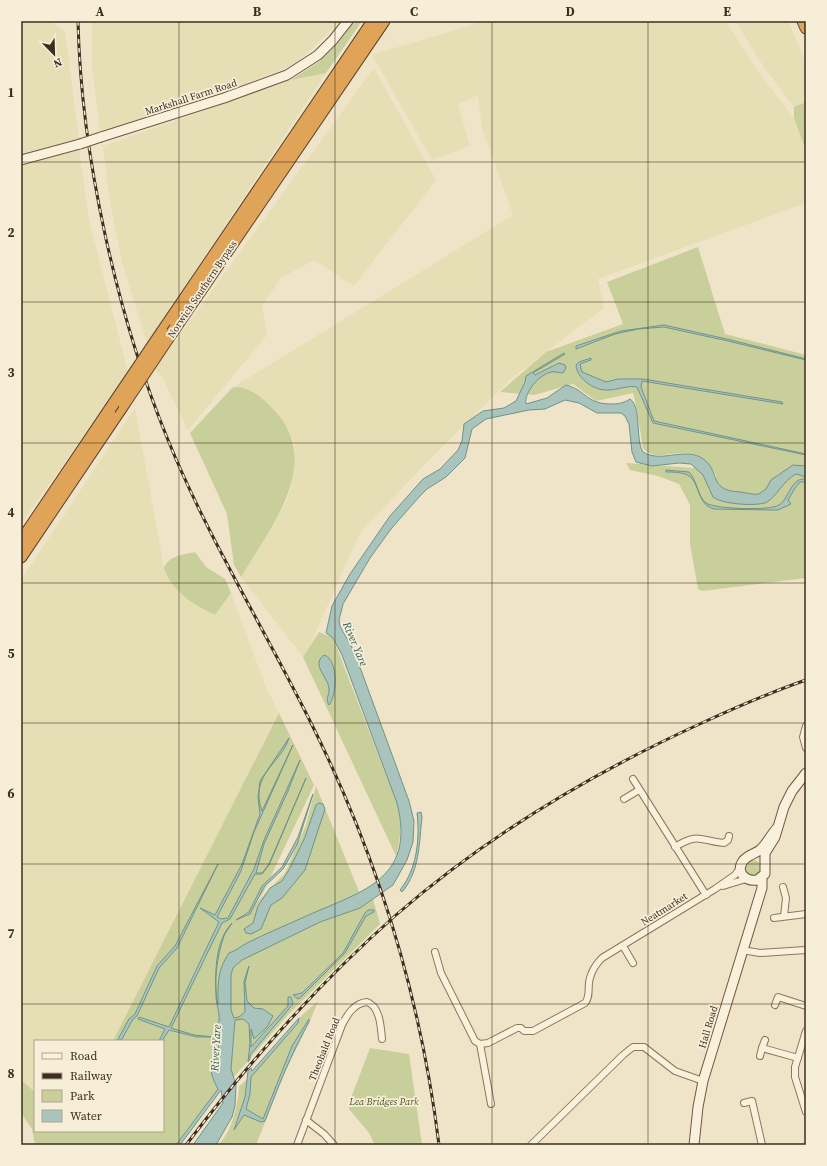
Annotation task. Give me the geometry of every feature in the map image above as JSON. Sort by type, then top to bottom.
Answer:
[{"type":"highway","name":"Norwich Southern Bypass","points":[[21,541],[372,21]]},
{"type":"highway","name":"Norwich Southern Bypass","points":[[21,557],[384,21]]},
{"type":"highway","points":[[342,82],[388,21]]},
{"type":"highway","points":[[803,21],[806,28]]},
{"type":"street","name":"Markshall Farm Road","points":[[21,160],[80,144],[224,98],[287,75],[318,55],[333,40],[348,21]]},
{"type":"street","points":[[806,726],[803,737],[806,748]]},
{"type":"street","name":"Hall Road","points":[[694,1145],[698,1106],[703,1081],[762,888],[762,878],[766,870],[764,862],[765,854],[775,837],[792,790],[806,773]]},
{"type":"street","points":[[632,779],[706,895]]},
{"type":"street","points":[[624,799],[639,790]]},
{"type":"street","name":"Hall Road","points":[[752,918],[755,894],[749,880],[743,876],[740,868],[743,860],[760,850],[777,828]]},
{"type":"street","points":[[675,847],[693,838],[702,837],[724,842],[728,840],[729,836]]},
{"type":"street","points":[[751,855],[760,857],[764,862]]},
{"type":"street","name":"Neatmarket","points":[[480,1044],[488,1043],[517,1028],[521,1028],[524,1031],[532,1031],[585,1003],[589,999],[590,978],[592,972],[602,958],[706,895],[735,875],[740,868]]},
{"type":"street","points":[[749,880],[762,878]]},
{"type":"street","name":"Neatmarket","points":[[715,889],[733,882],[749,880]]},
{"type":"street","points":[[783,887],[786,898],[784,916]]},
{"type":"street","points":[[774,918],[806,914]]},
{"type":"street","points":[[622,946],[633,963]]},
{"type":"street","points":[[742,950],[760,953],[806,950]]},
{"type":"street","points":[[436,952],[445,980],[475,1041],[480,1044],[491,1104]]},
{"type":"street","points":[[775,1006],[779,994],[806,1006]]},
{"type":"street","name":"Theobald Road","points":[[297,1145],[342,1025],[351,1011],[362,1002],[371,1004],[378,1014],[385,1031],[382,1039]]},
{"type":"street","points":[[806,1031],[795,1067],[795,1077],[806,1112]]},
{"type":"street","points":[[760,1056],[765,1040]]},
{"type":"street","points":[[531,1145],[633,1047],[644,1047],[675,1072],[703,1081]]},
{"type":"street","points":[[762,1048],[798,1058]]},
{"type":"street","points":[[744,1103],[759,1099]]},
{"type":"street","points":[[752,1101],[762,1145]]},
{"type":"street","points":[[306,1120],[324,1134],[334,1145]]},
{"type":"shaded area","points":[[21,21],[50,21],[65,32],[79,139],[21,155]]},
{"type":"shaded area","points":[[92,21],[341,21],[295,64],[226,92],[100,131],[92,67]]},
{"type":"shaded area","points":[[485,21],[726,21],[757,70],[794,118],[806,151],[806,203],[598,279],[604,308],[511,379],[426,463],[360,533],[304,658],[241,577],[287,500],[293,478],[295,446],[288,429],[269,405],[232,388],[513,215],[482,128],[478,95],[458,104],[470,146],[432,160],[372,55]]},
{"type":"shaded area","points":[[735,21],[788,21],[806,63],[806,102],[794,107],[764,67]]},
{"type":"shaded area","points":[[374,68],[436,180],[354,286],[314,260],[281,278],[262,306],[267,335],[188,430],[162,377],[155,369]]},
{"type":"shaded area","points":[[326,73],[147,343],[122,262],[110,202],[103,146],[291,80]]},
{"type":"shaded area","points":[[79,149],[89,220],[128,372],[21,524],[21,163]]},
{"type":"shaded area","points":[[135,408],[164,568],[168,577],[180,593],[215,615],[231,593],[266,687],[279,713],[199,884],[116,1040],[34,1040],[34,1091],[21,1080],[21,580]]},
{"type":"green space","points":[[355,21],[362,21],[326,73],[291,80],[320,61],[339,42]]},
{"type":"green space","points":[[806,102],[806,151],[794,118],[794,107]]},
{"type":"green space","points":[[698,247],[725,334],[806,355],[806,578],[702,591],[698,589],[690,544],[690,505],[679,484],[658,476],[630,470],[626,463],[694,468],[717,477],[707,463],[697,456],[687,453],[659,455],[650,454],[643,448],[633,393],[596,401],[573,384],[534,395],[500,392],[546,352],[623,324],[607,282]]},
{"type":"green space","points":[[238,387],[249,390],[275,411],[289,431],[294,453],[293,474],[287,496],[277,517],[241,577],[234,565],[227,514],[190,433],[232,388]]},
{"type":"green space","points":[[195,552],[206,567],[225,579],[231,593],[215,615],[199,607],[178,591],[172,584],[164,568],[173,558]]},
{"type":"green space","points":[[319,632],[333,638],[397,803],[400,817],[400,830],[396,856],[303,657]]},
{"type":"green space","points":[[279,713],[314,785],[263,893],[241,922],[258,901],[285,873],[306,825],[316,786],[360,894],[247,943],[235,951],[218,989],[220,1017],[217,1053],[212,1074],[218,1089],[176,1145],[35,1145],[32,1129],[21,1113],[21,1080],[34,1091],[34,1132],[164,1132],[164,1040],[114,1040]]},
{"type":"green space","points":[[750,860],[756,860],[761,865],[759,874],[756,876],[750,876],[745,871],[745,865]]},
{"type":"green space","points":[[373,899],[380,924],[288,1015],[233,1078],[231,1069],[235,1024],[231,1010],[231,975],[233,968],[240,961],[276,942],[320,922],[360,908]]},
{"type":"green space","points":[[318,1001],[285,1072],[256,1145],[218,1145],[223,1140],[231,1126],[239,1086],[250,1077],[299,1020],[299,1018]]},
{"type":"green space","name":"Lea Bridges Park","points":[[370,1048],[409,1054],[422,1145],[375,1145],[369,1133],[349,1109],[349,1103]]},
{"type":"water","points":[[664,325],[731,340],[806,360],[664,327],[638,329],[615,334],[576,349],[576,346],[621,331]]},
{"type":"water","points":[[564,353],[565,354],[533,373],[535,375],[559,363],[565,365],[566,368],[563,373],[551,372],[537,380],[527,394],[526,404],[547,398],[566,385],[573,387],[596,402],[611,404],[630,399],[634,403],[636,409],[639,440],[643,452],[657,456],[686,454],[700,457],[711,467],[718,484],[730,491],[759,494],[766,489],[771,480],[793,465],[806,466],[806,477],[796,474],[791,477],[771,499],[762,504],[731,503],[723,501],[713,497],[703,475],[691,464],[679,463],[652,466],[636,462],[632,452],[629,424],[625,416],[621,413],[597,413],[579,403],[565,400],[545,409],[529,410],[486,419],[472,429],[465,458],[446,477],[427,489],[391,529],[370,558],[343,604],[339,620],[340,626],[354,651],[409,801],[414,821],[413,842],[407,860],[393,885],[360,908],[320,922],[242,960],[233,968],[231,975],[231,1010],[234,1018],[239,1017],[245,1012],[244,981],[249,966],[245,983],[247,1001],[254,1008],[263,1009],[273,1016],[267,1027],[254,1039],[251,1029],[251,1047],[288,1006],[288,997],[291,997],[293,1004],[250,1055],[248,1062],[250,1043],[249,1024],[243,1019],[235,1020],[231,1069],[236,1085],[235,1106],[232,1117],[216,1145],[193,1145],[223,1103],[221,1090],[180,1145],[176,1145],[218,1089],[211,1070],[211,1066],[218,1052],[219,1044],[219,1018],[216,987],[218,1004],[218,984],[220,972],[229,953],[261,936],[362,891],[378,880],[390,867],[398,851],[401,830],[397,803],[342,655],[333,638],[326,633],[332,606],[350,574],[390,516],[423,479],[440,469],[458,450],[462,441],[464,424],[483,411],[504,408],[516,401],[525,382],[526,376]]},
{"type":"water","points":[[591,358],[591,360],[580,364],[582,372],[606,382],[618,379],[643,379],[782,402],[783,404],[642,381],[641,387],[654,421],[806,455],[653,423],[637,387],[603,390],[592,386],[583,379],[577,370],[576,365],[579,362]]},
{"type":"water","points":[[666,470],[689,472],[694,479],[701,497],[694,481],[690,477],[685,474],[666,472]]},
{"type":"water","points":[[806,479],[806,482],[800,482],[795,488],[788,500],[791,504],[778,510],[714,509],[708,506],[701,497],[706,503],[720,507],[754,509],[774,507],[782,502],[797,481]]},
{"type":"water","points":[[324,655],[329,658],[332,664],[335,678],[334,694],[329,705],[327,699],[329,692],[328,686],[319,663],[320,659]]},
{"type":"water","points":[[289,738],[280,755],[263,778],[259,798],[262,811],[293,745],[254,832],[241,871],[217,917],[221,919],[228,918],[254,869],[264,840],[300,760],[264,844],[256,873],[262,873],[269,864],[306,778],[269,865],[262,874],[255,874],[230,919],[222,923],[171,1028],[194,1035],[214,1037],[197,1037],[169,1030],[163,1040],[160,1040],[165,1029],[138,1019],[139,1017],[169,1027],[219,922],[200,908],[215,915],[242,864],[260,814],[258,797],[260,781]]},
{"type":"water","points":[[313,794],[297,845],[283,869],[264,887],[250,914],[236,920],[249,912],[262,886],[282,867],[298,837]]},
{"type":"water","points":[[319,803],[323,804],[325,809],[305,870],[282,898],[271,905],[261,929],[251,934],[246,933],[244,929],[253,923],[258,906],[270,888],[282,881],[290,868],[305,837],[316,805]]},
{"type":"water","points":[[421,812],[422,817],[418,856],[408,884],[402,892],[400,890],[406,882],[414,863],[418,833],[417,813]]},
{"type":"water","points":[[218,864],[177,948],[159,968],[137,1016],[133,1019],[122,1039],[118,1040],[129,1019],[135,1014],[157,966],[175,946]]},
{"type":"water","points":[[368,910],[374,910],[374,912],[366,916],[345,953],[300,998],[298,999],[293,995],[302,993],[343,953]]},
{"type":"water","points":[[232,923],[224,936],[219,952],[216,979],[219,948],[226,930]]},
{"type":"water","points":[[299,1018],[298,1023],[251,1077],[250,1094],[246,1109],[263,1119],[292,1046],[309,1019],[309,1022],[285,1071],[265,1121],[261,1122],[244,1115],[234,1130],[245,1097],[248,1071],[251,1068],[252,1071]]},
{"type":"railway","points":[[78,21],[86,126],[94,180],[118,288],[133,341],[168,440],[184,476],[218,548],[311,723],[335,773],[376,876],[408,982],[421,1036],[439,1145]]},
{"type":"railway","points":[[186,1145],[234,1084],[285,1025],[339,968],[396,915],[467,858],[543,807],[622,762],[716,716],[806,680]]},
{"type":"water label","name":"River Yare","points":[[355,644]]},
{"type":"water label","name":"River Yare","points":[[216,1048]]}]
